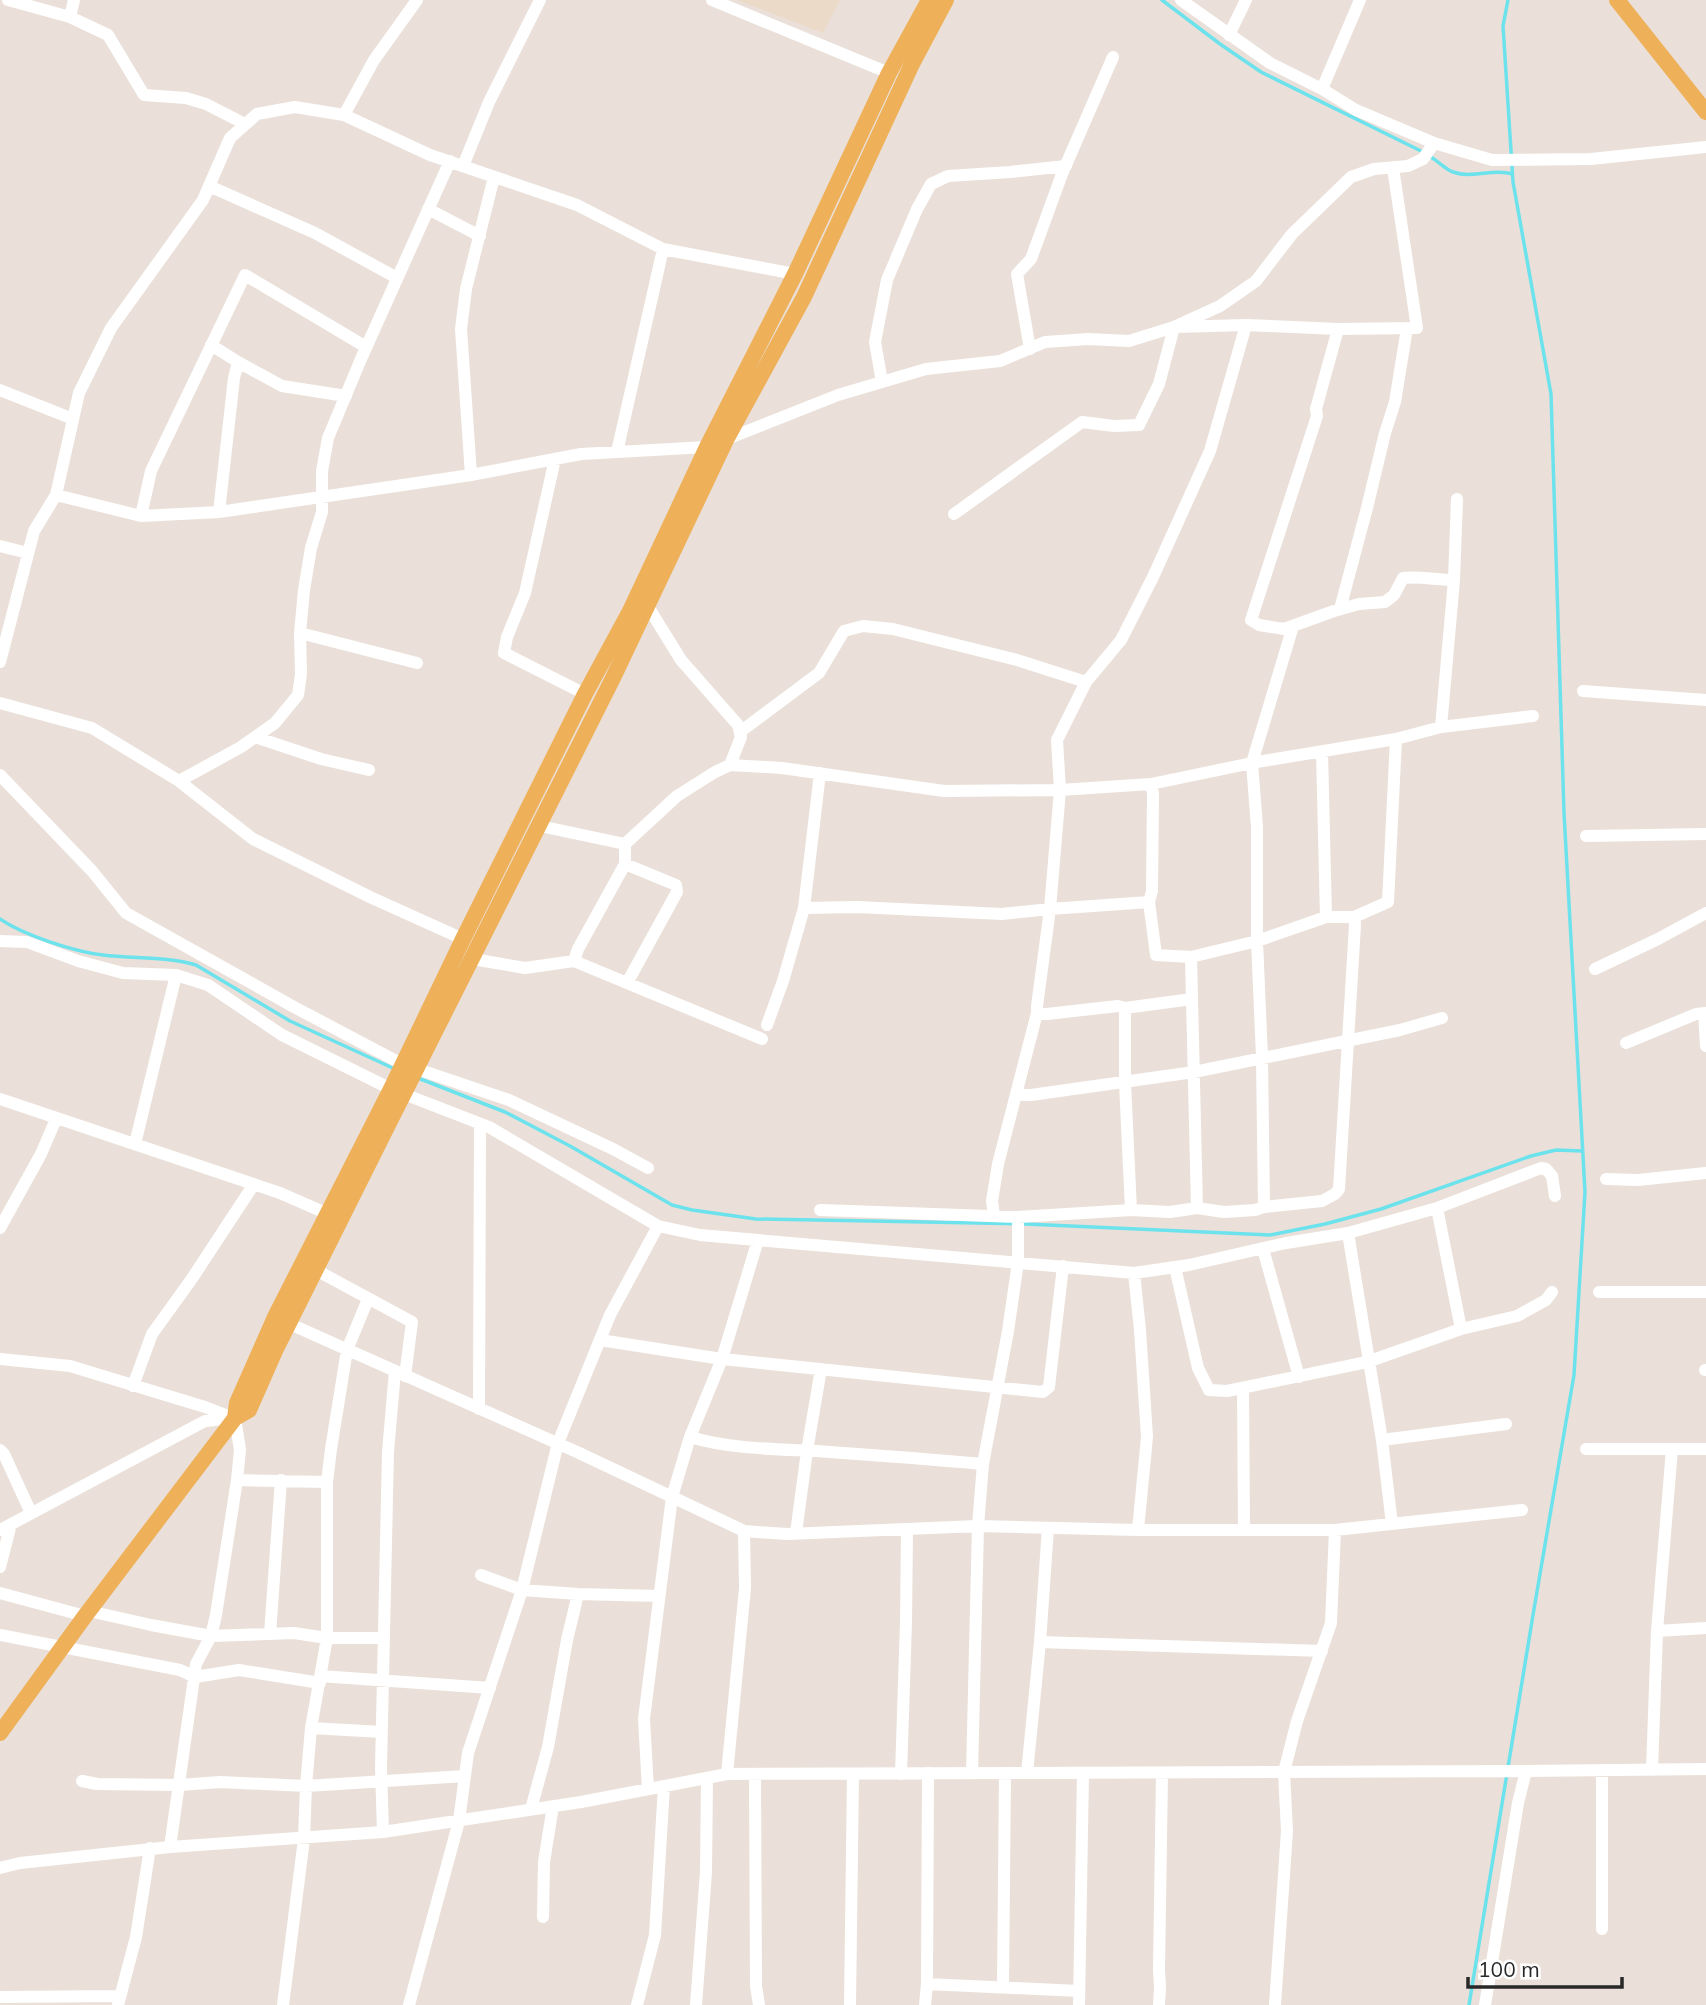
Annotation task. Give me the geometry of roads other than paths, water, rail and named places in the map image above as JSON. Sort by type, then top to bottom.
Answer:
[{"type":"main road","points":[[282,1320],[316,1270],[463,939],[585,694],[631,609],[707,447],[795,274],[889,73],[929,0]]},
{"type":"main road","points":[[0,1733],[6,1717],[235,1418],[249,1410],[282,1320],[328,1214],[473,959],[612,680],[726,440],[804,297],[912,64],[946,0]]},
{"type":"main road","points":[[1617,0],[1706,112]]},
{"type":"street","points":[[8,0],[70,17],[108,35],[145,95],[186,98],[206,104],[245,124]]},
{"type":"street","points":[[70,17],[74,0]]},
{"type":"street","points":[[344,115],[374,60],[417,0]]},
{"type":"street","points":[[463,166],[489,102],[540,0]]},
{"type":"street","points":[[712,0],[889,73]]},
{"type":"street","points":[[1229,35],[1246,0]]},
{"type":"street","points":[[1322,89],[1360,0]]},
{"type":"street","points":[[1186,1],[1270,63],[1322,89],[1429,150],[1492,160],[1591,159],[1706,147]]},
{"type":"street","points":[[1030,349],[1017,274],[1031,259],[1066,166],[1113,57]]},
{"type":"street","points":[[0,662],[34,531],[56,495],[79,393],[111,328],[203,200],[230,138],[257,114],[295,107],[344,115],[429,155],[577,205],[663,249],[795,274]]},
{"type":"street","points":[[56,495],[141,516],[219,513],[471,475],[581,454],[707,447],[838,395],[926,369],[1000,361],[1045,342],[1129,341],[1174,327],[1220,306],[1256,281],[1292,234],[1351,177],[1374,169],[1408,166],[1429,150]]},
{"type":"street","points":[[179,781],[241,747],[275,723],[298,695],[304,590],[311,548],[321,512],[322,471],[328,438],[450,162]]},
{"type":"street","points":[[882,382],[875,342],[887,279],[917,209],[931,184],[948,176],[1010,173],[1066,166]]},
{"type":"street","points":[[1174,327],[1246,325],[1338,329],[1417,328],[1393,167]]},
{"type":"street","points":[[471,475],[461,329],[467,289],[494,177]]},
{"type":"street","points":[[209,187],[315,233],[397,278]]},
{"type":"street","points":[[428,209],[480,236]]},
{"type":"street","points":[[617,453],[663,249]]},
{"type":"street","points":[[141,516],[151,471],[244,275],[366,347]]},
{"type":"street","points":[[995,1215],[992,1201],[998,1164],[1037,1013],[1050,909],[1060,790],[1057,740],[1086,682],[1121,640],[1153,577],[1210,451],[1246,325]]},
{"type":"street","points":[[954,514],[1082,422],[1114,426],[1139,425],[1159,384],[1174,327]]},
{"type":"street","points":[[1340,609],[1395,402],[1407,328]]},
{"type":"street","points":[[1338,329],[1316,409],[1317,416],[1251,620],[1259,625],[1284,629],[1340,609],[1385,602],[1394,595],[1403,578],[1454,580]]},
{"type":"street","points":[[211,345],[282,386],[346,396]]},
{"type":"street","points":[[219,513],[238,362]]},
{"type":"street","points":[[0,390],[73,419]]},
{"type":"street","points":[[555,459],[525,593],[507,638],[504,653],[585,694]]},
{"type":"street","points":[[1441,727],[1454,580],[1457,499]]},
{"type":"street","points":[[0,546],[28,553]]},
{"type":"street","points":[[647,605],[681,660],[738,725],[741,737],[730,765]]},
{"type":"street","points":[[740,732],[819,673],[844,631],[863,626],[893,629],[1017,660],[1086,682]]},
{"type":"street","points":[[1264,1207],[1257,827],[1252,763],[1293,626]]},
{"type":"street","points":[[300,633],[418,663]]},
{"type":"street","points":[[1583,691],[1706,700]]},
{"type":"street","points":[[0,703],[92,728],[179,781],[253,839],[463,939]]},
{"type":"street","points":[[574,961],[625,864],[625,844],[677,796],[730,765],[782,768],[944,791],[1060,790],[1151,784],[1252,763],[1396,739],[1441,727],[1533,716]]},
{"type":"street","points":[[255,737],[321,759],[369,770]]},
{"type":"street","points":[[1151,784],[1152,891],[1149,902],[1156,956],[1191,957],[1257,941],[1326,917],[1354,918],[1388,902],[1396,739]]},
{"type":"street","points":[[1322,752],[1326,917]]},
{"type":"street","points":[[767,1025],[804,908],[820,773]]},
{"type":"street","points":[[0,775],[92,871],[126,913],[294,1007],[480,1125],[489,1127],[658,1226],[700,1235],[1133,1273],[1348,1233],[1437,1208],[1541,1168],[1546,1169],[1552,1176],[1555,1196]]},
{"type":"street","points":[[540,826],[625,844]]},
{"type":"street","points":[[1586,836],[1706,834]]},
{"type":"street","points":[[625,864],[676,885],[677,892],[627,983]]},
{"type":"street","points":[[804,908],[857,907],[1002,914],[1149,902]]},
{"type":"street","points":[[1595,969],[1706,913]]},
{"type":"street","points":[[820,1210],[995,1215],[1018,1222],[1130,1210],[1255,1210],[1322,1201],[1335,1194],[1339,1189],[1354,918]]},
{"type":"street","points":[[0,940],[27,942],[78,961],[123,973],[176,975],[208,985],[282,1035],[404,1077],[509,1100],[648,1168]]},
{"type":"street","points":[[1191,957],[1197,1208]]},
{"type":"street","points":[[473,959],[525,968],[574,961],[762,1039]]},
{"type":"street","points":[[135,1144],[176,975]]},
{"type":"street","points":[[1037,1013],[1118,1006],[1125,1008],[1192,999]]},
{"type":"street","points":[[1125,1008],[1130,1210]]},
{"type":"street","points":[[1626,1043],[1696,1014],[1705,1013],[1706,1046]]},
{"type":"street","points":[[1017,1095],[1194,1072],[1400,1030],[1442,1018]]},
{"type":"street","points":[[0,1099],[280,1193],[328,1214]]},
{"type":"street","points":[[0,1228],[41,1154],[56,1119]]},
{"type":"street","points":[[479,1409],[480,1125]]},
{"type":"street","points":[[1606,1179],[1638,1180],[1706,1173]]},
{"type":"street","points":[[132,1386],[152,1334],[254,1184]]},
{"type":"street","points":[[1437,1208],[1461,1329]]},
{"type":"street","points":[[972,1773],[978,1526],[983,1464],[1018,1262],[1018,1222]]},
{"type":"street","points":[[409,2005],[459,1821],[468,1753],[522,1590],[558,1443],[610,1315],[658,1226]]},
{"type":"street","points":[[1348,1233],[1392,1524]]},
{"type":"street","points":[[648,1789],[644,1719],[672,1497],[690,1437],[722,1359],[758,1240]]},
{"type":"street","points":[[1263,1249],[1298,1377]]},
{"type":"street","points":[[600,1340],[722,1359],[1042,1392],[1049,1387],[1063,1266]]},
{"type":"street","points":[[1175,1267],[1198,1368],[1209,1390],[1243,1389],[1367,1362],[1461,1329],[1517,1316],[1546,1300],[1552,1292]]},
{"type":"street","points":[[316,1270],[412,1322],[400,1374],[388,1452],[382,1732],[383,1832]]},
{"type":"street","points":[[1133,1273],[1140,1330],[1147,1437],[1138,1530]]},
{"type":"street","points":[[1600,1292],[1706,1292]]},
{"type":"street","points":[[283,2005],[304,1839],[311,1728],[327,1638],[327,1482],[347,1350],[368,1299]]},
{"type":"street","points":[[282,1320],[558,1443],[744,1531],[796,1533],[978,1526],[1138,1530],[1335,1530],[1522,1510]]},
{"type":"street","points":[[0,1359],[70,1366],[235,1418]]},
{"type":"street","points":[[796,1533],[821,1369]]},
{"type":"street","points":[[1243,1389],[1244,1530]]},
{"type":"street","points":[[170,1847],[196,1664],[211,1636],[216,1615],[237,1480],[240,1450],[235,1418]]},
{"type":"street","points":[[0,1567],[6,1527],[205,1421],[235,1418]]},
{"type":"street","points":[[1381,1440],[1506,1424]]},
{"type":"street","points":[[690,1437],[708,1442],[983,1464]]},
{"type":"street","points":[[1587,1449],[1706,1449]]},
{"type":"street","points":[[1652,1770],[1657,1631],[1672,1449]]},
{"type":"street","points":[[0,1450],[31,1513]]},
{"type":"street","points":[[237,1480],[327,1482]]},
{"type":"street","points":[[270,1634],[281,1480]]},
{"type":"street","points":[[1027,1773],[1048,1528]]},
{"type":"street","points":[[901,1773],[907,1529]]},
{"type":"street","points":[[1275,2005],[1287,1831],[1284,1772],[1297,1721],[1331,1623],[1335,1530]]},
{"type":"street","points":[[727,1774],[745,1588],[744,1531]]},
{"type":"street","points":[[481,1575],[522,1590],[659,1596]]},
{"type":"street","points":[[0,1593],[87,1613],[211,1636],[294,1633],[327,1638],[384,1638]]},
{"type":"street","points":[[531,1809],[548,1747],[578,1594]]},
{"type":"street","points":[[1657,1631],[1706,1628]]},
{"type":"street","points":[[0,1635],[180,1670],[195,1677],[239,1670],[320,1679],[383,1680],[490,1688]]},
{"type":"street","points":[[1040,1642],[1322,1651]]},
{"type":"street","points":[[311,1728],[382,1732]]},
{"type":"street","points":[[0,1868],[20,1863],[170,1847],[383,1832],[553,1806],[727,1774],[1706,1769]]},
{"type":"street","points":[[1602,1770],[1602,1929]]},
{"type":"street","points":[[1485,2005],[1523,1771]]},
{"type":"street","points":[[925,2005],[928,1773]]},
{"type":"street","points":[[1003,1986],[1005,1773]]},
{"type":"street","points":[[1079,2005],[1083,1773]]},
{"type":"street","points":[[1159,2005],[1161,1773]]},
{"type":"street","points":[[755,1774],[756,1986],[759,2005]]},
{"type":"street","points":[[850,2005],[853,1774]]},
{"type":"street","points":[[82,1781],[97,1784],[180,1785],[220,1782],[306,1786],[465,1776]]},
{"type":"street","points":[[696,2005],[706,1872],[707,1778]]},
{"type":"street","points":[[637,2005],[655,1935],[664,1786]]},
{"type":"street","points":[[543,1917],[544,1862],[553,1806]]},
{"type":"street","points":[[0,1997],[119,2000],[136,1937],[150,1849]]},
{"type":"street","points":[[927,1984],[1079,1991]]},
{"type":"waterway","points":[[1162,0],[1261,72],[1423,152]]},
{"type":"waterway","points":[[1469,2005],[1574,1375],[1585,1192],[1564,813],[1551,394],[1513,182],[1503,26],[1508,0]]},
{"type":"waterway","points":[[1429,156],[1450,171],[1460,174],[1512,174]]},
{"type":"waterway","points":[[0,919],[35,937],[78,950],[196,965],[290,1021],[395,1069]]},
{"type":"waterway","points":[[418,1078],[505,1112],[672,1205],[756,1219],[1026,1224],[1270,1235],[1381,1209],[1531,1156],[1556,1150],[1582,1151]]}]
